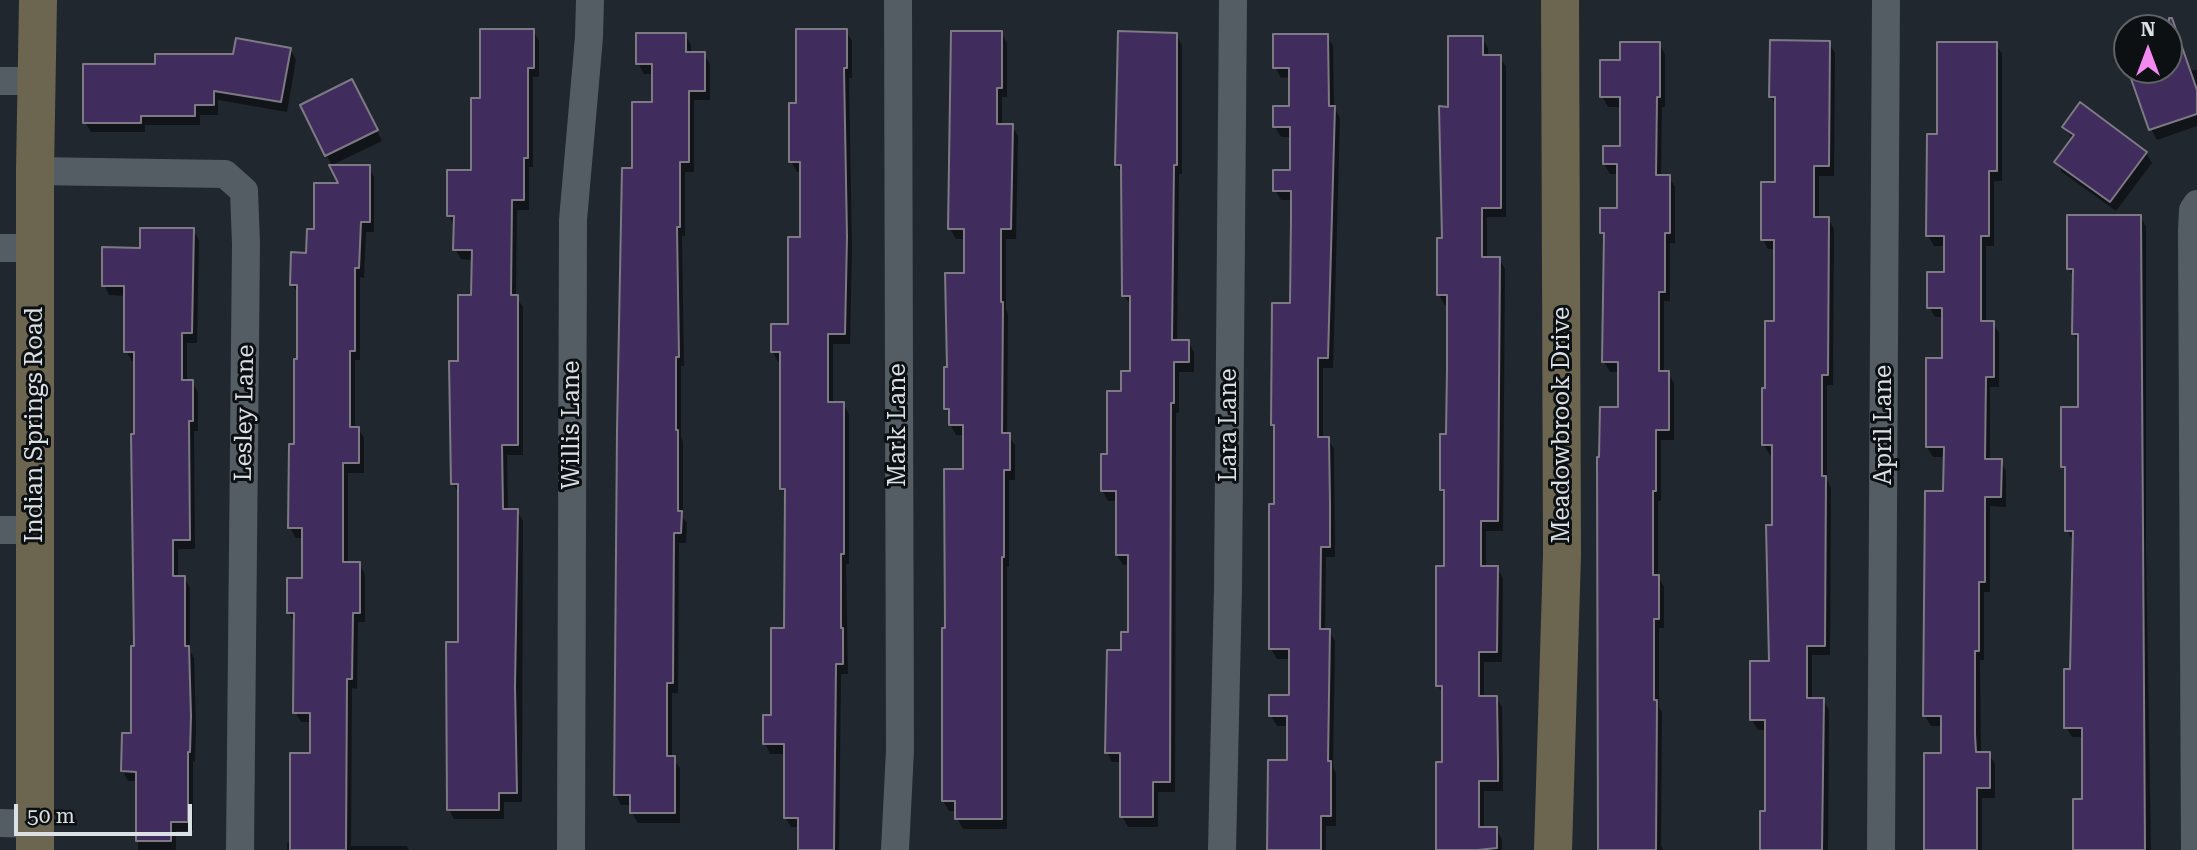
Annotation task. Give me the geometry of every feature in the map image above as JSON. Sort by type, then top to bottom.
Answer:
[{"type":"street","name":"Indian Springs Road","points":[[23,832],[18,530],[18,248],[35,172],[18,81],[38,0]]},
{"type":"street","name":"Willis Lane","points":[[571,850],[573,220],[590,0]]},
{"type":"street","name":"Mark Lane","points":[[895,850],[900,750],[898,0]]},
{"type":"street","name":"Lara Lane","points":[[1222,850],[1228,575],[1233,0]]},
{"type":"street","name":"Meadowbrook Drive","points":[[1553,850],[1562,555],[1560,0]]},
{"type":"street","name":"April Lane","points":[[1881,850],[1886,0]]},
{"type":"street","name":"Lesley Lane","points":[[35,172],[225,174],[244,191],[246,244],[240,850]]},
{"type":"street","points":[[2195,850],[2192,231],[2193,210],[2197,204]]},
{"type":"building","points":[[480,29],[534,29],[534,68],[528,68],[528,158],[524,158],[524,200],[512,200],[511,295],[518,295],[518,445],[502,445],[503,509],[518,509],[515,686],[517,793],[499,793],[499,810],[447,810],[446,642],[458,642],[458,484],[451,484],[449,361],[458,361],[458,295],[471,295],[472,250],[453,250],[454,216],[447,216],[447,170],[471,170],[471,98],[480,98]]},
{"type":"building","points":[[796,29],[847,29],[847,68],[844,68],[847,237],[845,334],[828,334],[828,402],[844,402],[844,554],[841,554],[843,664],[836,664],[834,850],[798,850],[798,818],[784,818],[784,744],[763,744],[763,715],[771,715],[771,628],[784,628],[785,489],[780,489],[780,352],[771,352],[771,324],[788,324],[788,237],[800,237],[800,162],[789,162],[789,103],[796,103]]},
{"type":"building","points":[[951,31],[1002,31],[1002,88],[997,88],[997,124],[1013,124],[1011,229],[1001,229],[1002,433],[1010,433],[1010,470],[1004,470],[1002,557],[1002,819],[955,819],[955,801],[942,801],[944,469],[963,469],[963,425],[949,425],[949,409],[944,409],[944,367],[947,367],[945,273],[964,273],[964,229],[948,229]]},
{"type":"building","points":[[1118,31],[1177,33],[1177,165],[1174,165],[1172,340],[1189,340],[1189,362],[1174,362],[1174,403],[1171,403],[1170,782],[1153,782],[1153,817],[1120,817],[1120,753],[1105,753],[1107,650],[1121,650],[1121,632],[1128,632],[1128,555],[1116,555],[1116,491],[1101,491],[1101,454],[1107,454],[1107,391],[1121,391],[1121,371],[1130,371],[1130,296],[1122,296],[1121,165],[1115,165]]},
{"type":"building","points":[[636,33],[686,33],[686,52],[705,52],[705,91],[689,91],[689,162],[680,162],[680,227],[677,227],[679,357],[676,357],[676,430],[678,511],[682,511],[681,533],[674,533],[673,683],[667,683],[667,756],[675,756],[675,813],[630,813],[630,795],[614,795],[622,168],[632,168],[632,102],[652,102],[652,64],[636,64]]},
{"type":"building","points":[[1273,34],[1328,34],[1329,106],[1335,106],[1328,358],[1318,358],[1318,437],[1329,437],[1330,504],[1330,547],[1321,547],[1320,629],[1330,629],[1328,761],[1331,761],[1331,816],[1321,816],[1321,850],[1267,850],[1268,760],[1287,760],[1287,716],[1269,716],[1269,695],[1289,695],[1289,649],[1269,649],[1269,504],[1274,504],[1274,425],[1271,425],[1272,303],[1290,303],[1291,219],[1291,191],[1273,191],[1273,170],[1290,170],[1290,127],[1273,127],[1273,106],[1289,106],[1289,68],[1273,68]]},
{"type":"building","points":[[1448,36],[1483,36],[1483,55],[1501,55],[1501,208],[1482,208],[1482,257],[1500,257],[1498,521],[1481,521],[1481,566],[1498,566],[1497,652],[1479,652],[1479,696],[1497,696],[1498,781],[1479,781],[1479,827],[1497,827],[1497,848],[1478,850],[1436,850],[1436,762],[1442,762],[1442,686],[1436,686],[1436,566],[1444,566],[1444,490],[1440,490],[1440,434],[1446,434],[1447,369],[1447,295],[1437,295],[1437,238],[1442,238],[1439,106],[1448,107]]},
{"type":"building","points":[[236,38],[291,48],[281,102],[214,91],[214,105],[195,105],[195,116],[141,116],[141,123],[83,123],[83,64],[155,64],[155,54],[233,54]]},
{"type":"building","points":[[1770,40],[1830,41],[1829,166],[1814,166],[1814,217],[1829,217],[1828,375],[1822,375],[1822,476],[1826,476],[1825,646],[1807,646],[1807,698],[1824,698],[1822,850],[1760,850],[1760,811],[1765,811],[1765,720],[1750,720],[1750,661],[1769,661],[1766,525],[1772,525],[1772,445],[1762,445],[1762,388],[1765,388],[1765,321],[1774,321],[1774,240],[1761,240],[1761,182],[1775,182],[1775,97],[1769,97]]},
{"type":"building","points":[[1620,42],[1660,42],[1656,175],[1670,175],[1670,233],[1665,233],[1665,292],[1659,292],[1659,371],[1669,371],[1669,430],[1656,430],[1656,491],[1653,491],[1653,575],[1659,575],[1659,619],[1654,619],[1654,700],[1657,700],[1656,850],[1598,850],[1597,457],[1600,407],[1618,407],[1618,362],[1602,362],[1604,233],[1600,233],[1600,208],[1617,208],[1617,164],[1603,164],[1603,146],[1620,146],[1620,97],[1600,97],[1600,60],[1620,60]]},
{"type":"building","points":[[1937,42],[1997,42],[1997,171],[1989,171],[1989,236],[1981,236],[1981,321],[1994,321],[1994,377],[1986,377],[1985,459],[2002,459],[2001,497],[1985,497],[1985,582],[1979,582],[1979,651],[1975,651],[1975,734],[1976,752],[1990,752],[1990,788],[1977,788],[1977,850],[1924,850],[1924,753],[1941,753],[1941,716],[1923,716],[1925,491],[1943,491],[1944,447],[1926,447],[1926,358],[1942,358],[1942,308],[1927,308],[1927,272],[1944,272],[1944,236],[1926,236],[1927,134],[1937,134]]},
{"type":"building","points":[[2183,50],[2197,90],[2197,114],[2149,130],[2133,84],[2183,84]]},
{"type":"building","points":[[352,79],[378,130],[325,156],[300,105]]},
{"type":"building","points":[[2080,102],[2147,152],[2110,202],[2054,162],[2074,135],[2062,127]]},
{"type":"building","points":[[329,165],[370,165],[370,222],[361,222],[359,268],[355,268],[355,351],[350,351],[350,427],[359,427],[359,463],[343,463],[343,562],[360,562],[360,613],[353,613],[352,679],[347,679],[346,850],[290,850],[290,753],[310,753],[310,713],[293,713],[294,613],[287,613],[287,578],[302,578],[302,528],[288,528],[289,444],[294,444],[294,359],[297,359],[297,285],[290,285],[291,252],[306,253],[307,229],[314,229],[314,183],[338,183]]},
{"type":"building","points":[[2067,215],[2141,215],[2145,850],[2073,850],[2073,799],[2082,799],[2082,728],[2064,728],[2064,669],[2070,669],[2073,531],[2065,531],[2061,407],[2078,407],[2078,334],[2072,334],[2073,269],[2067,269]]},
{"type":"building","points":[[140,228],[194,228],[192,333],[182,333],[182,380],[193,380],[193,421],[189,421],[190,540],[173,540],[173,576],[185,576],[185,646],[189,646],[191,716],[188,822],[171,822],[171,841],[136,841],[136,772],[121,771],[122,733],[131,733],[131,646],[134,646],[131,434],[134,434],[134,352],[124,352],[124,286],[102,286],[102,247],[140,248]]}]
